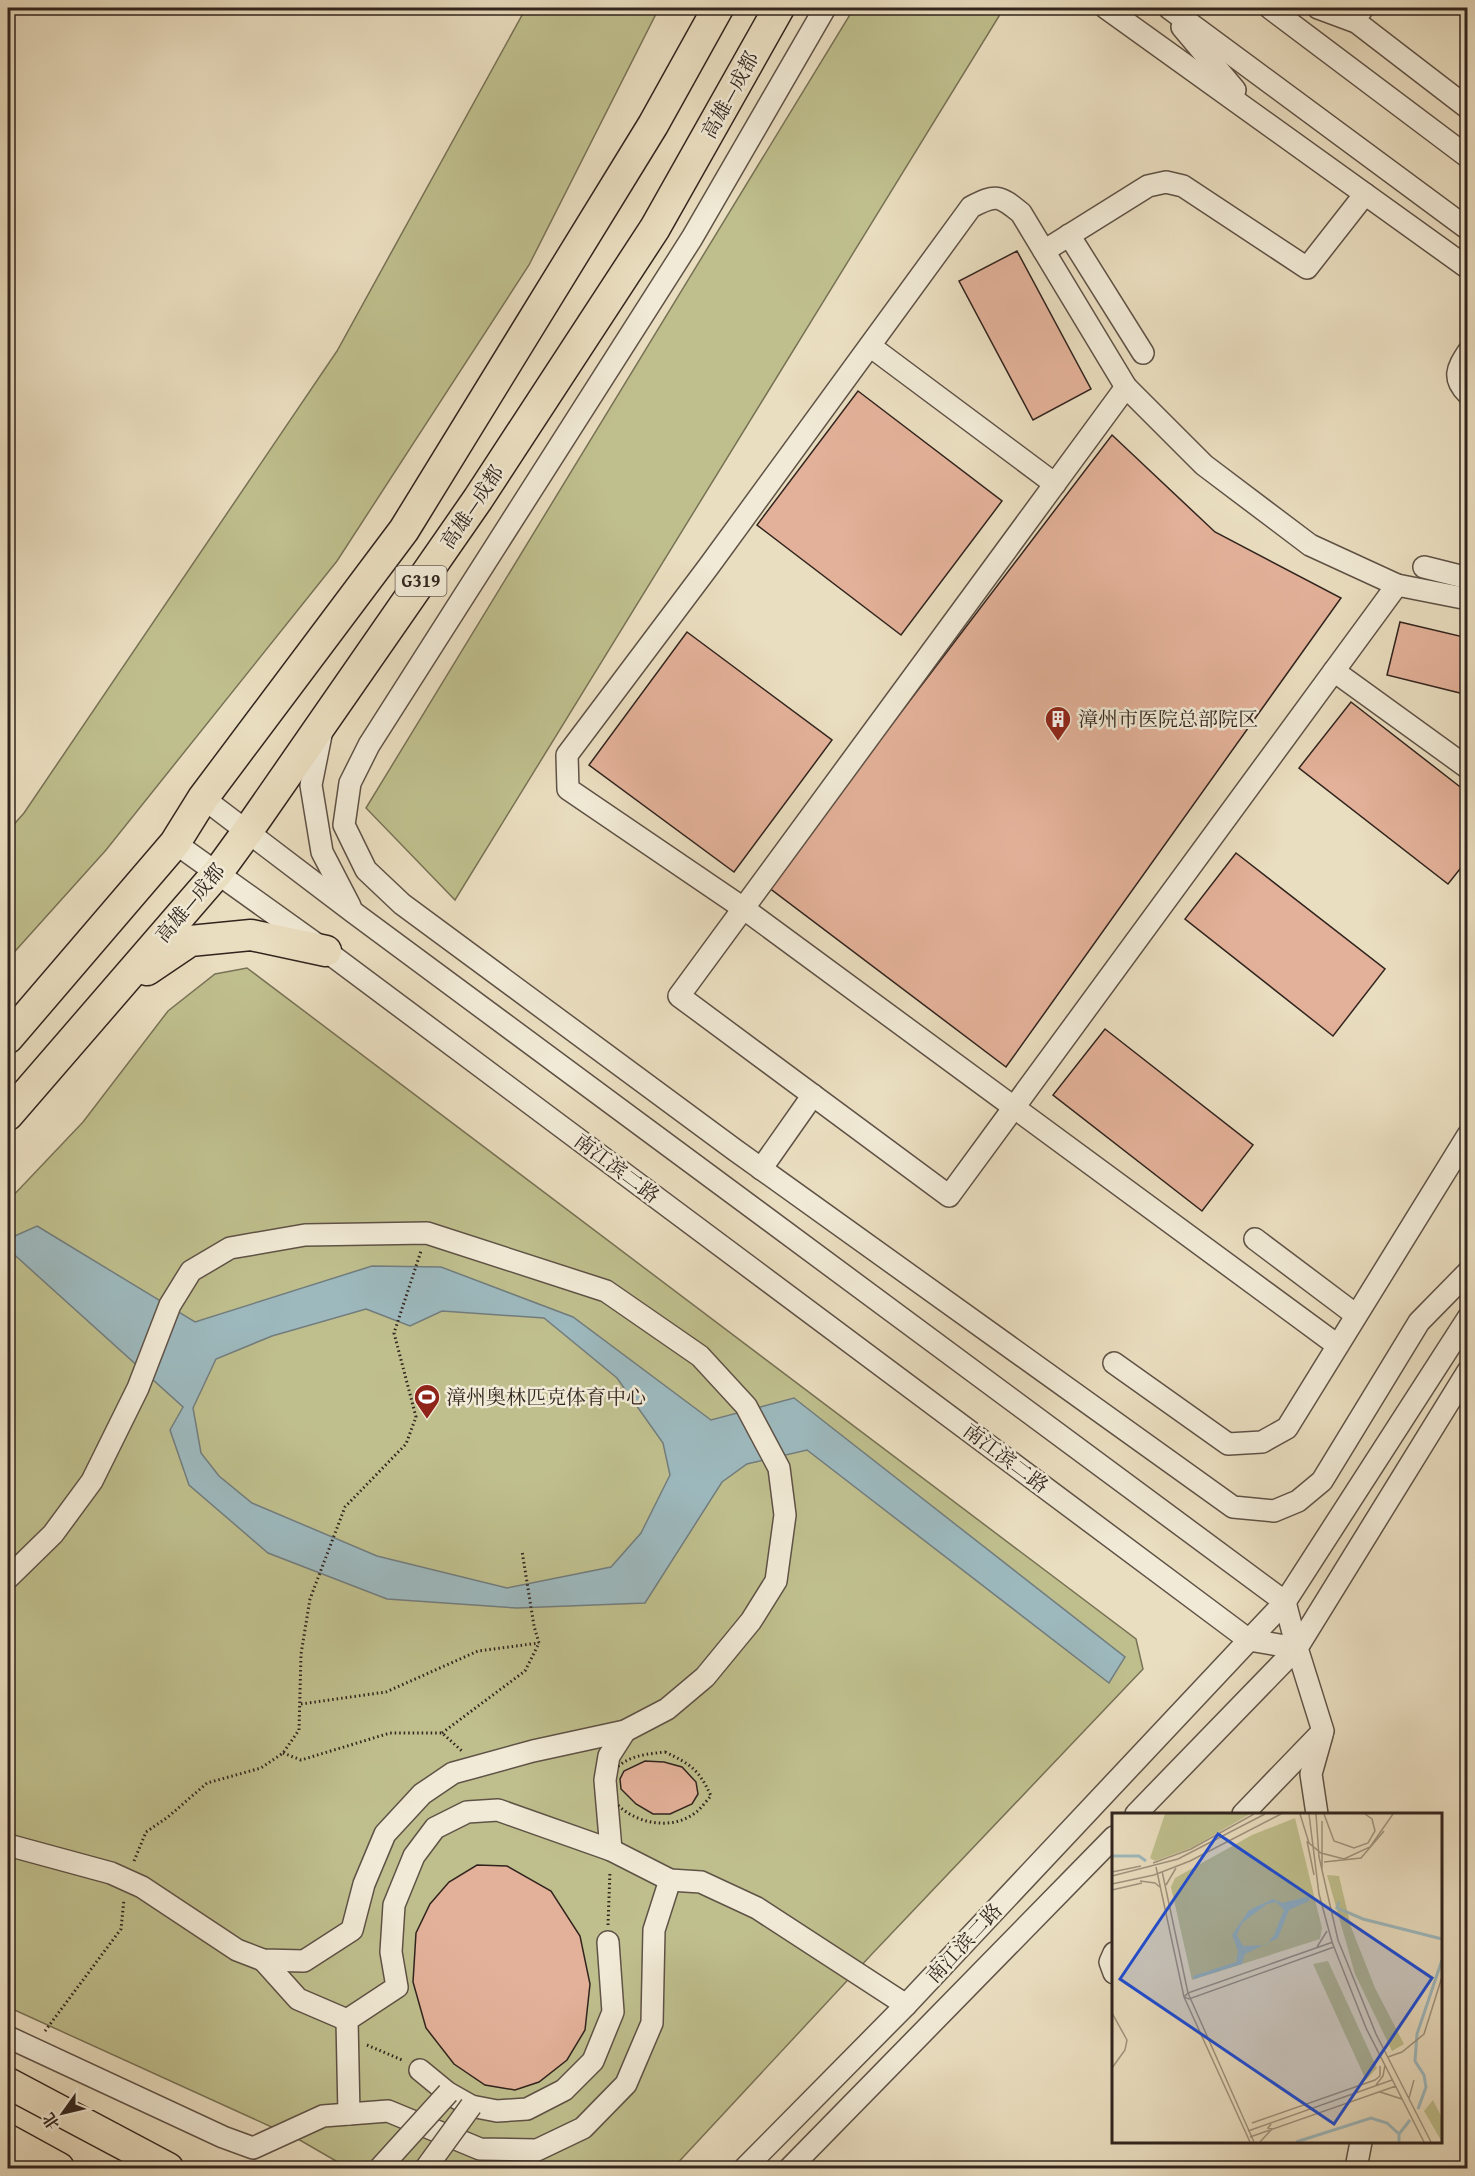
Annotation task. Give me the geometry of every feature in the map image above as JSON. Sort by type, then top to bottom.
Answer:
[{"type":"highway","name":"G319","points":[[8,1038],[175,843],[203,798],[404,530],[652,125],[718,8]]},
{"type":"highway","name":"高雄—成都","points":[[8,1115],[218,872],[247,832],[478,499],[655,228],[779,8]]},
{"type":"highway","points":[[115,991],[190,941],[251,935],[326,951]]},
{"type":"highway","points":[[8,2083],[168,2169]]},
{"type":"highway","points":[[8,2140],[59,2169]]},
{"type":"street","points":[[825,8],[692,238],[369,745],[350,783],[344,825],[366,870],[402,904],[761,1169],[1233,1507],[1275,1510],[1298,1501],[1322,1481],[1419,1322],[1467,1272]]},
{"type":"street","points":[[1106,8],[1255,113],[1467,268]]},
{"type":"street","points":[[1167,8],[1255,113]]},
{"type":"street","points":[[1167,8],[1467,229]]},
{"type":"street","points":[[1270,8],[1467,157]]},
{"type":"street","points":[[1318,8],[1351,12],[1467,108]]},
{"type":"street","points":[[1044,251],[1148,186],[1166,182],[1183,186],[1307,268],[1365,194]]},
{"type":"street","points":[[1337,1345],[743,908],[568,789],[567,755],[971,207],[989,198],[1005,200],[1021,213],[1126,387],[1204,465],[1310,545],[1397,585],[1467,599]]},
{"type":"street","points":[[1069,235],[1143,353]]},
{"type":"street","points":[[870,346],[1055,484]]},
{"type":"street","points":[[1467,352],[1457,368],[1459,385],[1467,394]]},
{"type":"street","points":[[1126,387],[679,996],[949,1196],[1397,585]]},
{"type":"street","points":[[1424,567],[1467,578]]},
{"type":"street","points":[[1334,671],[1467,768]]},
{"type":"street","points":[[324,720],[311,785],[322,852],[354,912]]},
{"type":"street","points":[[203,798],[1285,1602],[1323,1731],[1311,1774],[1317,1813]]},
{"type":"street","name":"南江滨二路","points":[[175,843],[326,951],[1249,1640],[906,2005],[745,2169]]},
{"type":"street","points":[[761,1169],[813,1095]]},
{"type":"street","points":[[1114,1363],[1228,1444],[1262,1442],[1287,1428],[1467,1135]]},
{"type":"street","points":[[8,1578],[53,1534],[92,1481],[138,1388],[170,1305],[191,1271],[230,1248],[305,1235],[427,1233],[606,1291],[700,1356],[746,1406],[779,1467],[785,1515],[776,1581],[752,1621],[705,1677],[667,1709],[626,1731],[533,1751],[453,1773],[422,1794],[385,1834],[364,1884],[352,1930],[304,1961],[263,1960],[237,1950],[142,1887],[111,1873],[8,1845]]},
{"type":"street","points":[[1255,1239],[1356,1315]]},
{"type":"street","points":[[1249,1640],[1285,1602],[1467,1318]]},
{"type":"street","points":[[1138,1813],[1298,1648],[1467,1371]]},
{"type":"street","points":[[1249,1640],[1298,1648]]},
{"type":"street","points":[[611,1850],[605,1780],[609,1756],[626,1731]]},
{"type":"street","points":[[1245,1813],[1323,1731]]},
{"type":"street","points":[[347,2029],[397,1988],[392,1952],[394,1905],[414,1856],[435,1828],[467,1812],[498,1810],[611,1850],[670,1880],[701,1882],[757,1908],[906,2005]]},
{"type":"street","name":"南江滨二路","points":[[790,2169],[1112,1838]]},
{"type":"street","points":[[8,2037],[223,2137],[254,2148],[323,2116],[388,2111],[480,2149],[537,2150],[583,2128],[626,2084],[652,2023],[654,1930],[670,1880]]},
{"type":"street","points":[[420,2070],[448,2093],[471,2106],[496,2111],[527,2109],[564,2090],[593,2061],[614,2012],[608,1941]]},
{"type":"street","points":[[263,1960],[298,1999],[347,2029]]},
{"type":"street","points":[[347,2029],[349,2114]]},
{"type":"street","points":[[380,2169],[448,2093]]},
{"type":"street","points":[[426,2169],[471,2106]]},
{"type":"street","points":[[1356,2169],[1361,2143]]},
{"type":"path","points":[[45,2031],[121,1929],[126,1880],[146,1832],[207,1783],[261,1768],[283,1753],[299,1730],[301,1654],[310,1599],[345,1507],[406,1444],[416,1418],[394,1333],[427,1233]]},
{"type":"path","points":[[283,1753],[301,1760],[390,1733],[442,1733],[525,1671],[539,1643],[534,1626],[522,1551]]},
{"type":"path","points":[[301,1704],[386,1692],[478,1651],[539,1643]]},
{"type":"path","points":[[442,1733],[479,1766]]},
{"type":"path","points":[[665,1752],[685,1761],[702,1776],[711,1796],[696,1813],[677,1822],[653,1824],[632,1815],[611,1797],[605,1780],[616,1766],[641,1755],[665,1752]]},
{"type":"path","points":[[608,1941],[611,1850]]},
{"type":"path","points":[[347,2029],[420,2070]]},
{"type":"green space","points":[[526,8],[659,8],[529,265],[337,561],[106,850],[8,959],[8,831],[24,813],[337,351]]},
{"type":"green space","points":[[854,8],[1004,8],[455,900],[366,808]]},
{"type":"green space","name":"漳州奥林匹克体育中心","points":[[247,968],[1136,1639],[1143,1669],[871,1955],[673,2168],[348,2168],[298,2139],[8,2007],[8,1201],[83,1122],[168,1011],[215,974]]},
{"type":"water","points":[[37,1226],[195,1322],[372,1266],[441,1267],[573,1317],[711,1420],[794,1398],[1125,1657],[1109,1683],[807,1450],[747,1464],[722,1482],[645,1603],[517,1608],[387,1599],[268,1553],[189,1485],[170,1430],[183,1407],[8,1249],[8,1239]],"holes":[[[366,1309],[410,1326],[442,1311],[544,1318],[617,1378],[663,1443],[670,1475],[641,1533],[611,1567],[507,1588],[377,1556],[252,1503],[219,1476],[201,1453],[193,1408],[216,1359],[272,1336]]]},
{"type":"building","points":[[1017,251],[1091,389],[1033,420],[959,281]]},
{"type":"building","points":[[858,391],[1002,501],[901,635],[757,525]]},
{"type":"building","name":"漳州市医院总部院区","points":[[1112,435],[1215,532],[1341,598],[1006,1067],[768,887]]},
{"type":"building","points":[[1400,622],[1468,638],[1468,695],[1387,675]]},
{"type":"building","points":[[687,632],[832,740],[734,872],[589,765]]},
{"type":"building","points":[[1351,702],[1468,793],[1468,859],[1448,884],[1299,768]]},
{"type":"building","points":[[1236,853],[1385,969],[1333,1036],[1185,919]]},
{"type":"building","points":[[1105,1029],[1253,1145],[1202,1211],[1053,1095]]},
{"type":"building","points":[[645,1761],[664,1762],[682,1767],[696,1782],[698,1794],[692,1804],[670,1814],[653,1814],[636,1804],[621,1789],[620,1779],[624,1771]]},
{"type":"building","points":[[477,1865],[507,1866],[551,1891],[580,1936],[590,1984],[585,2030],[567,2060],[539,2082],[515,2090],[485,2085],[454,2064],[426,2028],[413,1982],[416,1933],[430,1904],[449,1882]]},
{"type":"place","name":"漳州市医院总部院区","points":[[1058,742]]},
{"type":"place","name":"漳州奥林匹克体育中心","points":[[427,1420]]}]
